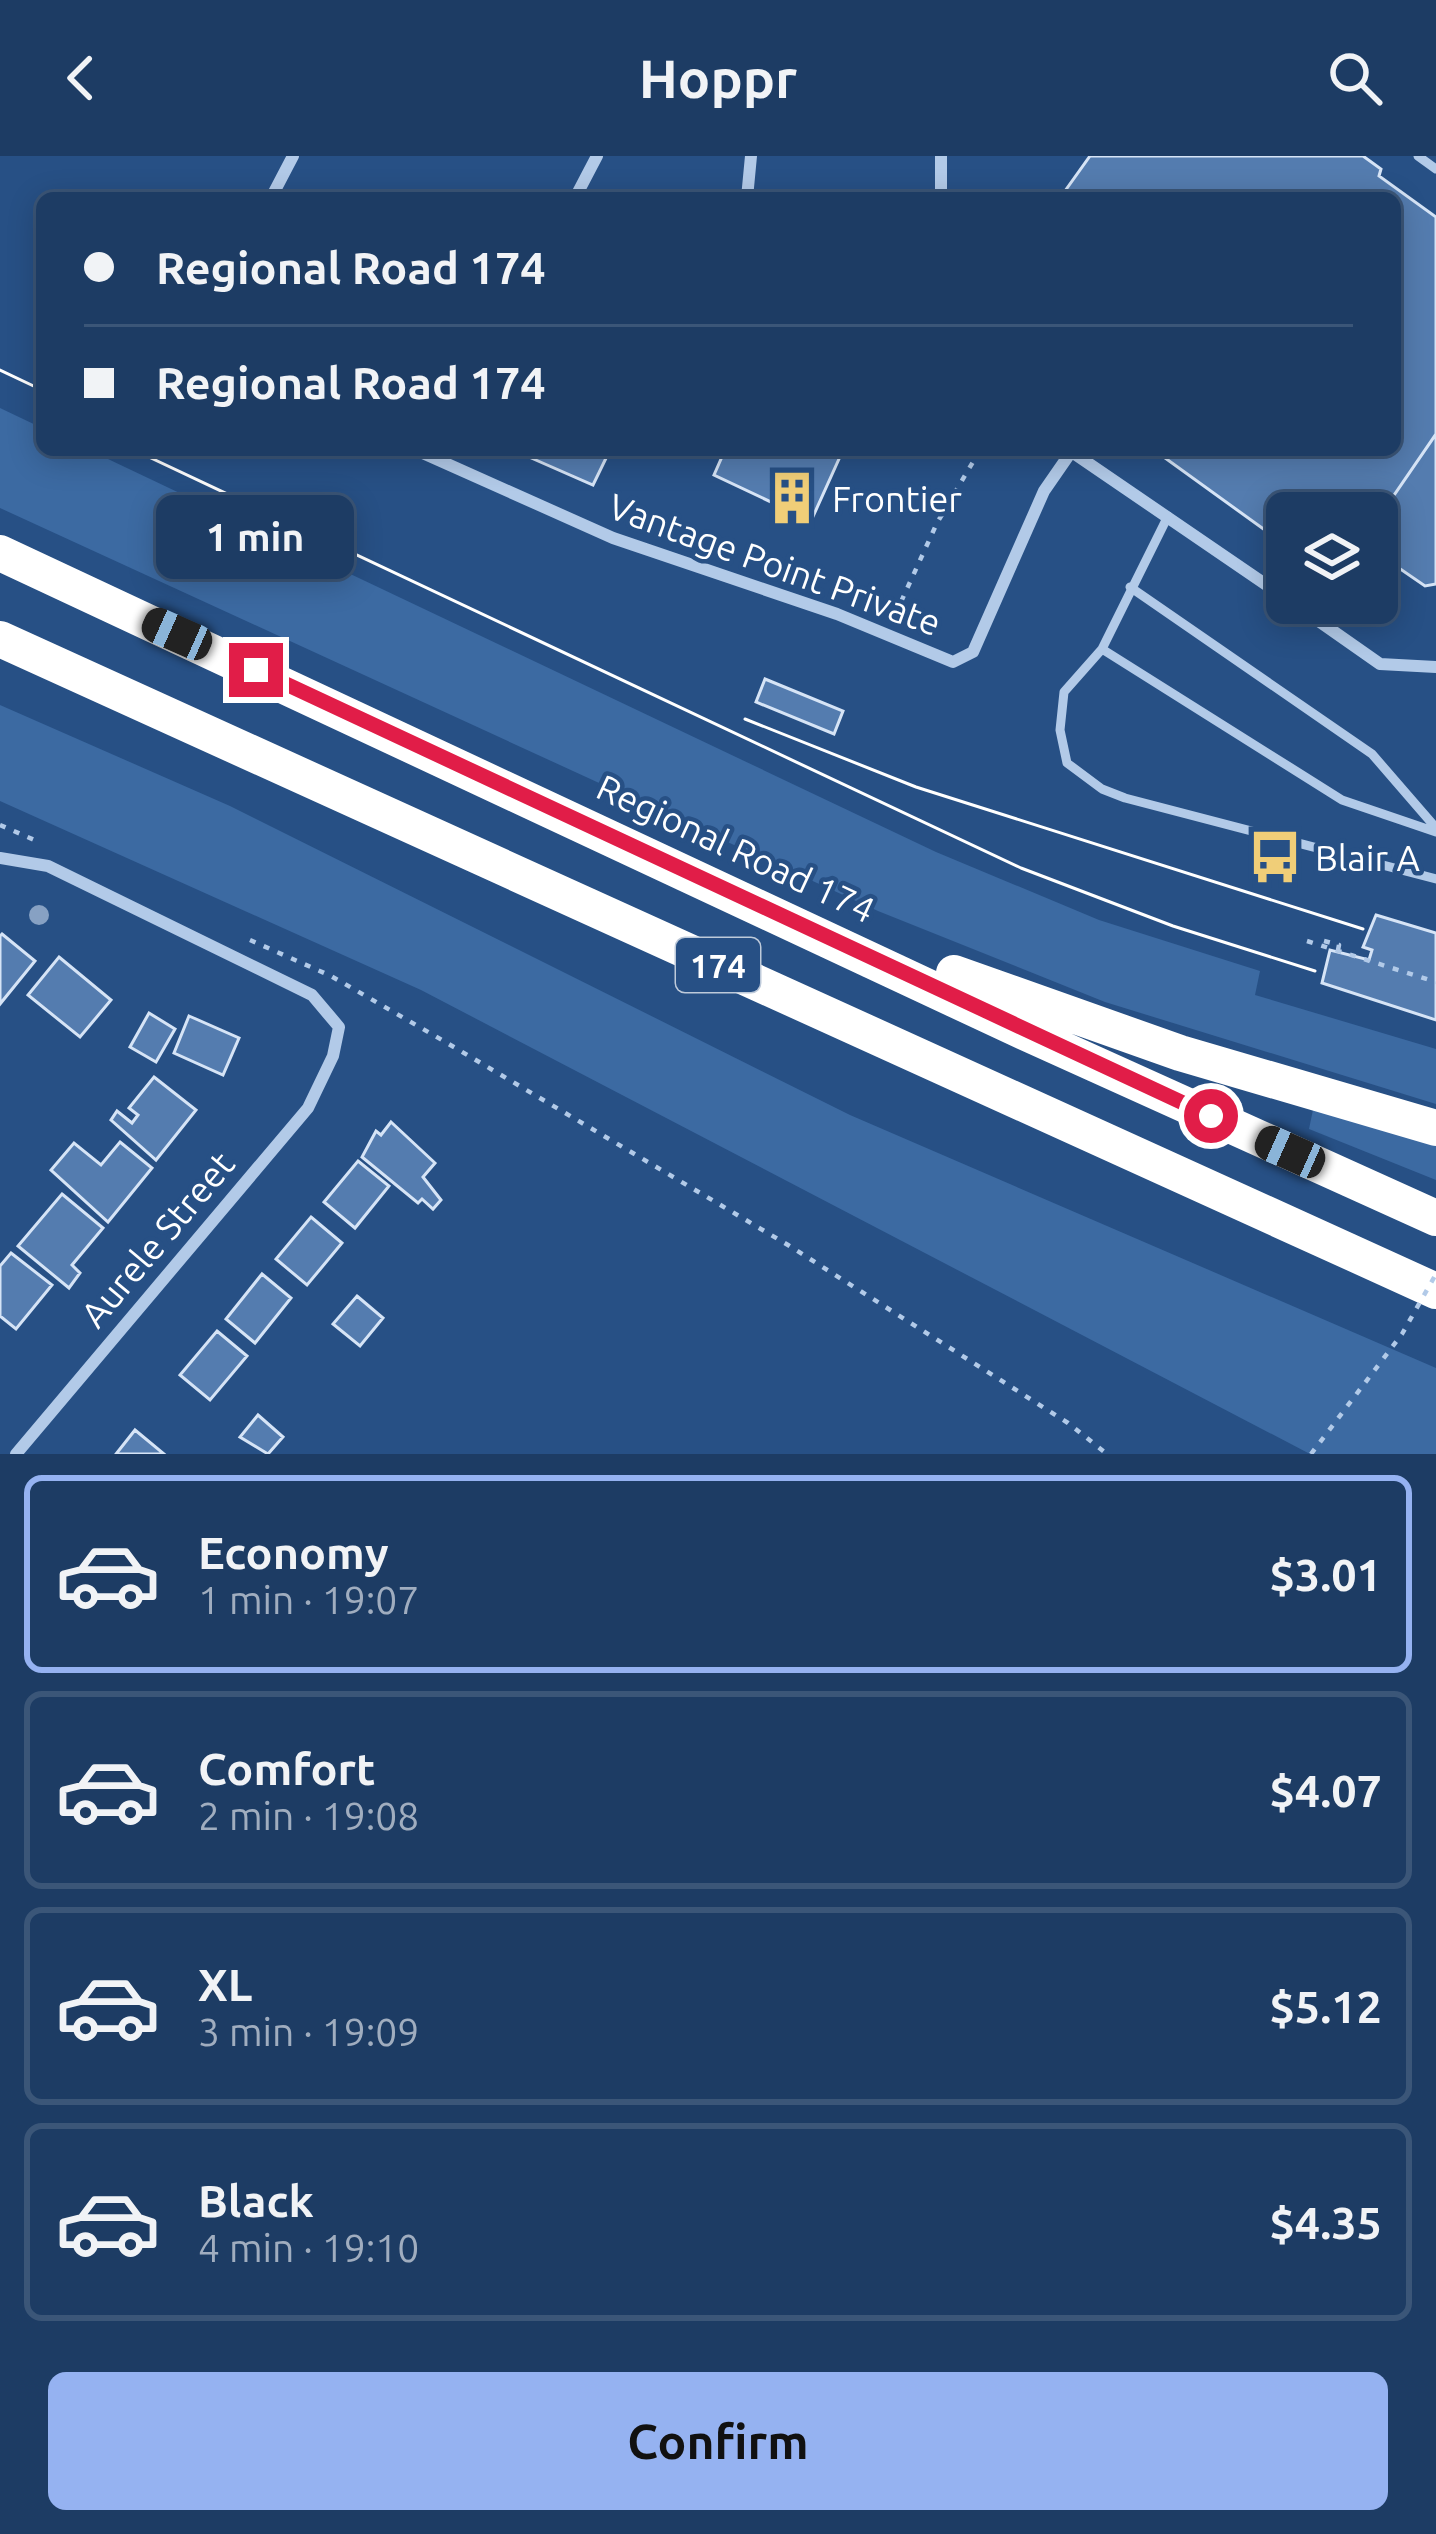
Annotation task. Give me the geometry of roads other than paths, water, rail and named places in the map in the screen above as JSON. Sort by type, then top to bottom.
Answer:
[{"type":"highway","name":"Regional Road 174","points":[[0,553],[637,846],[1024,1032],[1436,1218]]},
{"type":"highway","name":"174","points":[[0,639],[1436,1291]]},
{"type":"highway","points":[[637,846],[996,991],[1234,1070],[1436,1128]]},
{"type":"street","points":[[274,192],[292,156]]},
{"type":"street","points":[[578,192],[597,156]]},
{"type":"street","points":[[748,192],[751,156]]},
{"type":"street","points":[[941,156],[941,192]]},
{"type":"street","name":"Vantage Point Private","points":[[429,456],[613,538],[953,662],[973,652],[1044,491],[1067,456]]},
{"type":"street","points":[[1078,456],[1266,584]]},
{"type":"street","points":[[1323,624],[1380,664],[1436,667]]},
{"type":"street","name":"Aurele Street","points":[[2,858],[48,866],[312,995],[339,1027],[333,1056],[308,1108],[16,1454]]},
{"type":"lane","points":[[1418,156],[1436,169]]},
{"type":"lane","points":[[1168,516],[1102,649],[1064,692],[1060,730],[1067,763],[1102,789],[1436,879]]},
{"type":"lane","points":[[1130,587],[1372,754],[1436,830]]},
{"type":"lane","points":[[1102,649],[1342,800],[1436,830]]},
{"type":"tram line","points":[[0,370],[36,387]]},
{"type":"tram line","points":[[147,456],[1021,868],[1173,926],[1315,971]]},
{"type":"tram line","points":[[745,719],[916,787],[1363,929]]},
{"type":"place","name":"Frontier","points":[[792,498]]},
{"type":"place","name":"Blair A","points":[[1275,857]]}]
